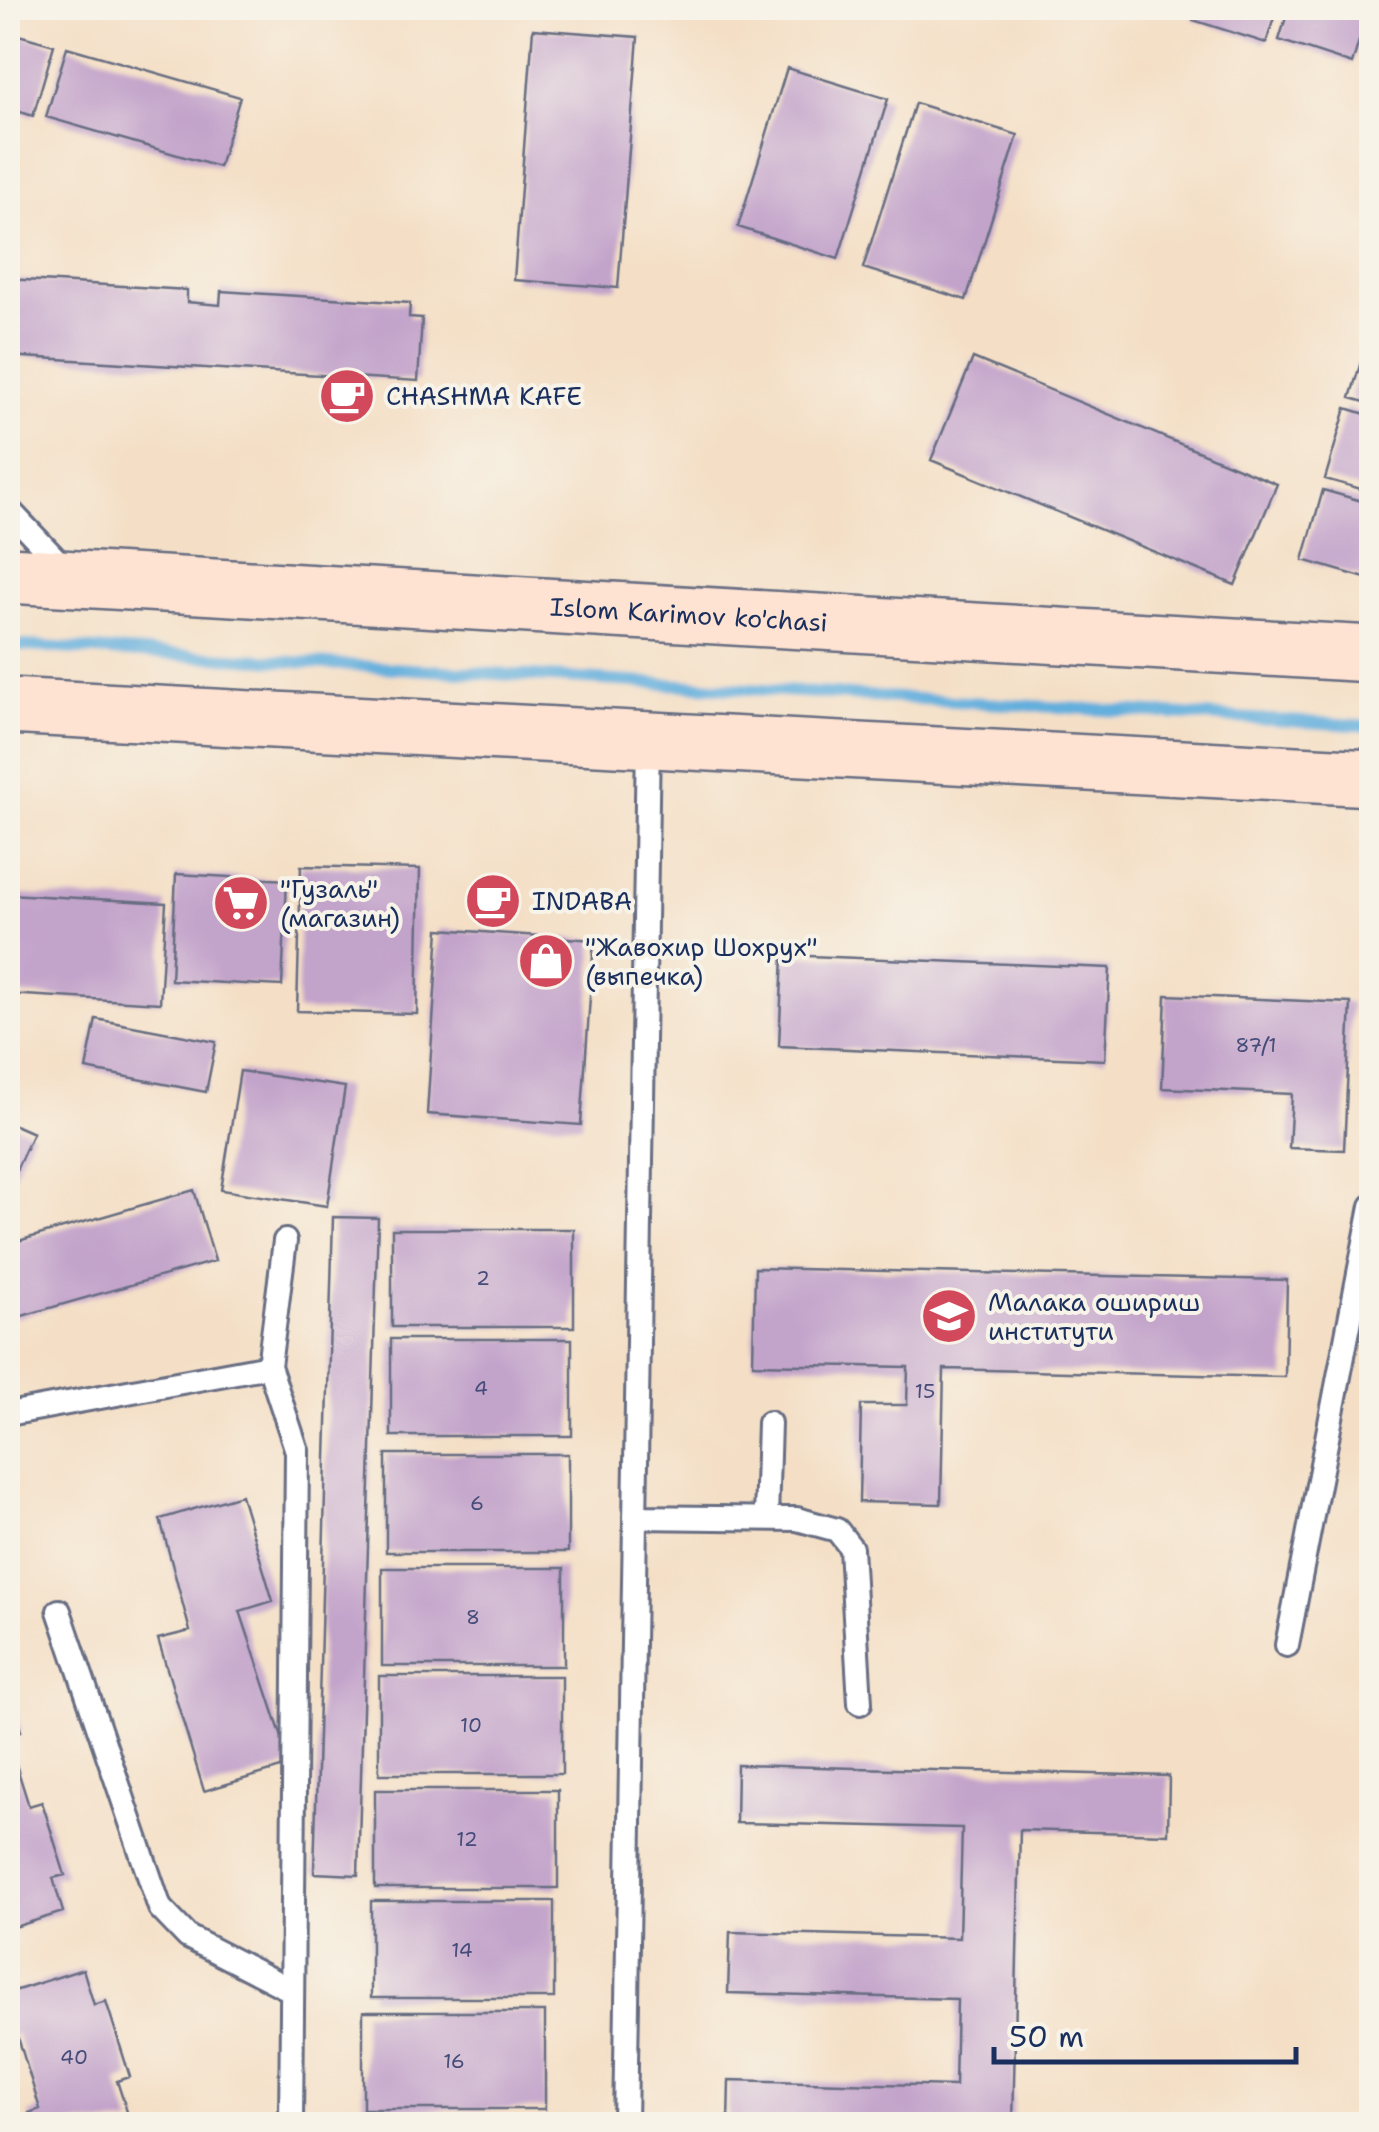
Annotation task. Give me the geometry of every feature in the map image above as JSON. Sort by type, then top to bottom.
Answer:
[{"type":"main road","name":"Islom Karimov ko'chasi","points":[[8,575],[1372,654]]},
{"type":"main road","points":[[8,706],[1372,778]]},
{"type":"lane","points":[[8,509],[74,579]]},
{"type":"lane","points":[[625,2124],[648,740]]},
{"type":"lane","points":[[1287,1645],[1372,1206]]},
{"type":"lane","points":[[285,1241],[270,1366],[297,1451],[289,1989],[291,2124]]},
{"type":"lane","points":[[8,1414],[270,1366]]},
{"type":"lane","points":[[766,1518],[768,1424]]},
{"type":"lane","points":[[635,1516],[798,1518],[837,1530],[850,1548],[860,1704]]},
{"type":"lane","points":[[59,1611],[160,1908],[188,1937],[289,1989]]},
{"type":"building","points":[[1197,8],[1277,8],[1266,43],[1193,20]]},
{"type":"building","points":[[1289,8],[1369,8],[1352,64],[1279,40]]},
{"type":"building","points":[[533,29],[638,37],[618,288],[514,280]]},
{"type":"building","points":[[8,32],[54,45],[33,116],[8,108]]},
{"type":"building","points":[[67,47],[240,97],[219,167],[46,117]]},
{"type":"building","points":[[787,68],[888,99],[838,259],[738,227]]},
{"type":"building","points":[[915,103],[1018,135],[966,300],[863,268]]},
{"type":"building","points":[[8,279],[187,290],[187,302],[220,305],[221,291],[410,303],[409,317],[422,318],[418,381],[8,356]]},
{"type":"building","points":[[1372,326],[1372,404],[1350,398]]},
{"type":"building","points":[[973,358],[1277,484],[1235,585],[931,460]]},
{"type":"building","points":[[1346,408],[1372,416],[1372,492],[1325,479]]},
{"type":"building","points":[[1323,490],[1372,504],[1372,580],[1303,560]]},
{"type":"building","points":[[301,866],[420,869],[417,1014],[297,1011]]},
{"type":"building","points":[[176,874],[287,880],[282,986],[171,980]]},
{"type":"building","points":[[8,894],[166,903],[160,1003],[8,994]]},
{"type":"building","points":[[439,929],[594,940],[581,1125],[427,1114]]},
{"type":"building","points":[[783,955],[1110,968],[1105,1060],[779,1046]]},
{"type":"building","points":[[1166,995],[1351,1003],[1344,1150],[1289,1148],[1292,1094],[1162,1088]]},
{"type":"building","points":[[96,1019],[216,1042],[206,1092],[86,1069]]},
{"type":"building","points":[[240,1071],[345,1087],[327,1206],[221,1190]]},
{"type":"building","points":[[8,1122],[33,1133],[8,1188]]},
{"type":"building","points":[[194,1190],[215,1261],[15,1318],[8,1294],[8,1244]]},
{"type":"building","points":[[333,1217],[378,1218],[358,1875],[314,1873]]},
{"type":"building","points":[[392,1229],[574,1229],[574,1327],[392,1327]]},
{"type":"building","points":[[755,1268],[1287,1280],[1285,1377],[944,1369],[941,1504],[859,1502],[861,1405],[907,1405],[908,1367],[753,1364]]},
{"type":"building","points":[[391,1339],[572,1339],[572,1436],[391,1436]]},
{"type":"building","points":[[386,1454],[568,1454],[568,1552],[386,1552]]},
{"type":"building","points":[[241,1495],[273,1601],[240,1611],[291,1765],[204,1791],[158,1639],[190,1631],[160,1519]]},
{"type":"building","points":[[382,1568],[564,1568],[564,1666],[382,1666]]},
{"type":"building","points":[[379,1676],[562,1676],[562,1774],[379,1774]]},
{"type":"building","points":[[8,1690],[21,1731],[8,1735]]},
{"type":"building","points":[[8,1739],[29,1806],[42,1802],[65,1875],[53,1878],[63,1912],[8,1929]]},
{"type":"building","points":[[737,1765],[1169,1776],[1168,1834],[1020,1830],[1013,2124],[728,2124],[729,2080],[955,2086],[957,1999],[728,1993],[730,1932],[959,1938],[962,1828],[736,1823]]},
{"type":"building","points":[[375,1790],[558,1790],[558,1888],[375,1888]]},
{"type":"building","points":[[371,1901],[554,1901],[554,1998],[371,1998]]},
{"type":"building","points":[[83,1969],[94,2005],[106,2001],[130,2077],[117,2081],[131,2124],[32,2124],[29,2113],[40,2109],[17,2034],[8,2037],[8,1993]]},
{"type":"building","points":[[363,2012],[545,2012],[545,2109],[363,2109]]},
{"type":"waterway","points":[[8,645],[1372,726]]},
{"type":"place","name":"CHASHMA KAFE","points":[[347,396]]},
{"type":"place","name":"INDABA","points":[[493,901]]},
{"type":"place","name":"\"Гузаль\" (магазин)","points":[[241,903]]},
{"type":"place","name":"\"Жавохир Шохрух\" (выпечка)","points":[[546,961]]},
{"type":"place","name":"Малака ошириш институти","points":[[949,1316]]}]
